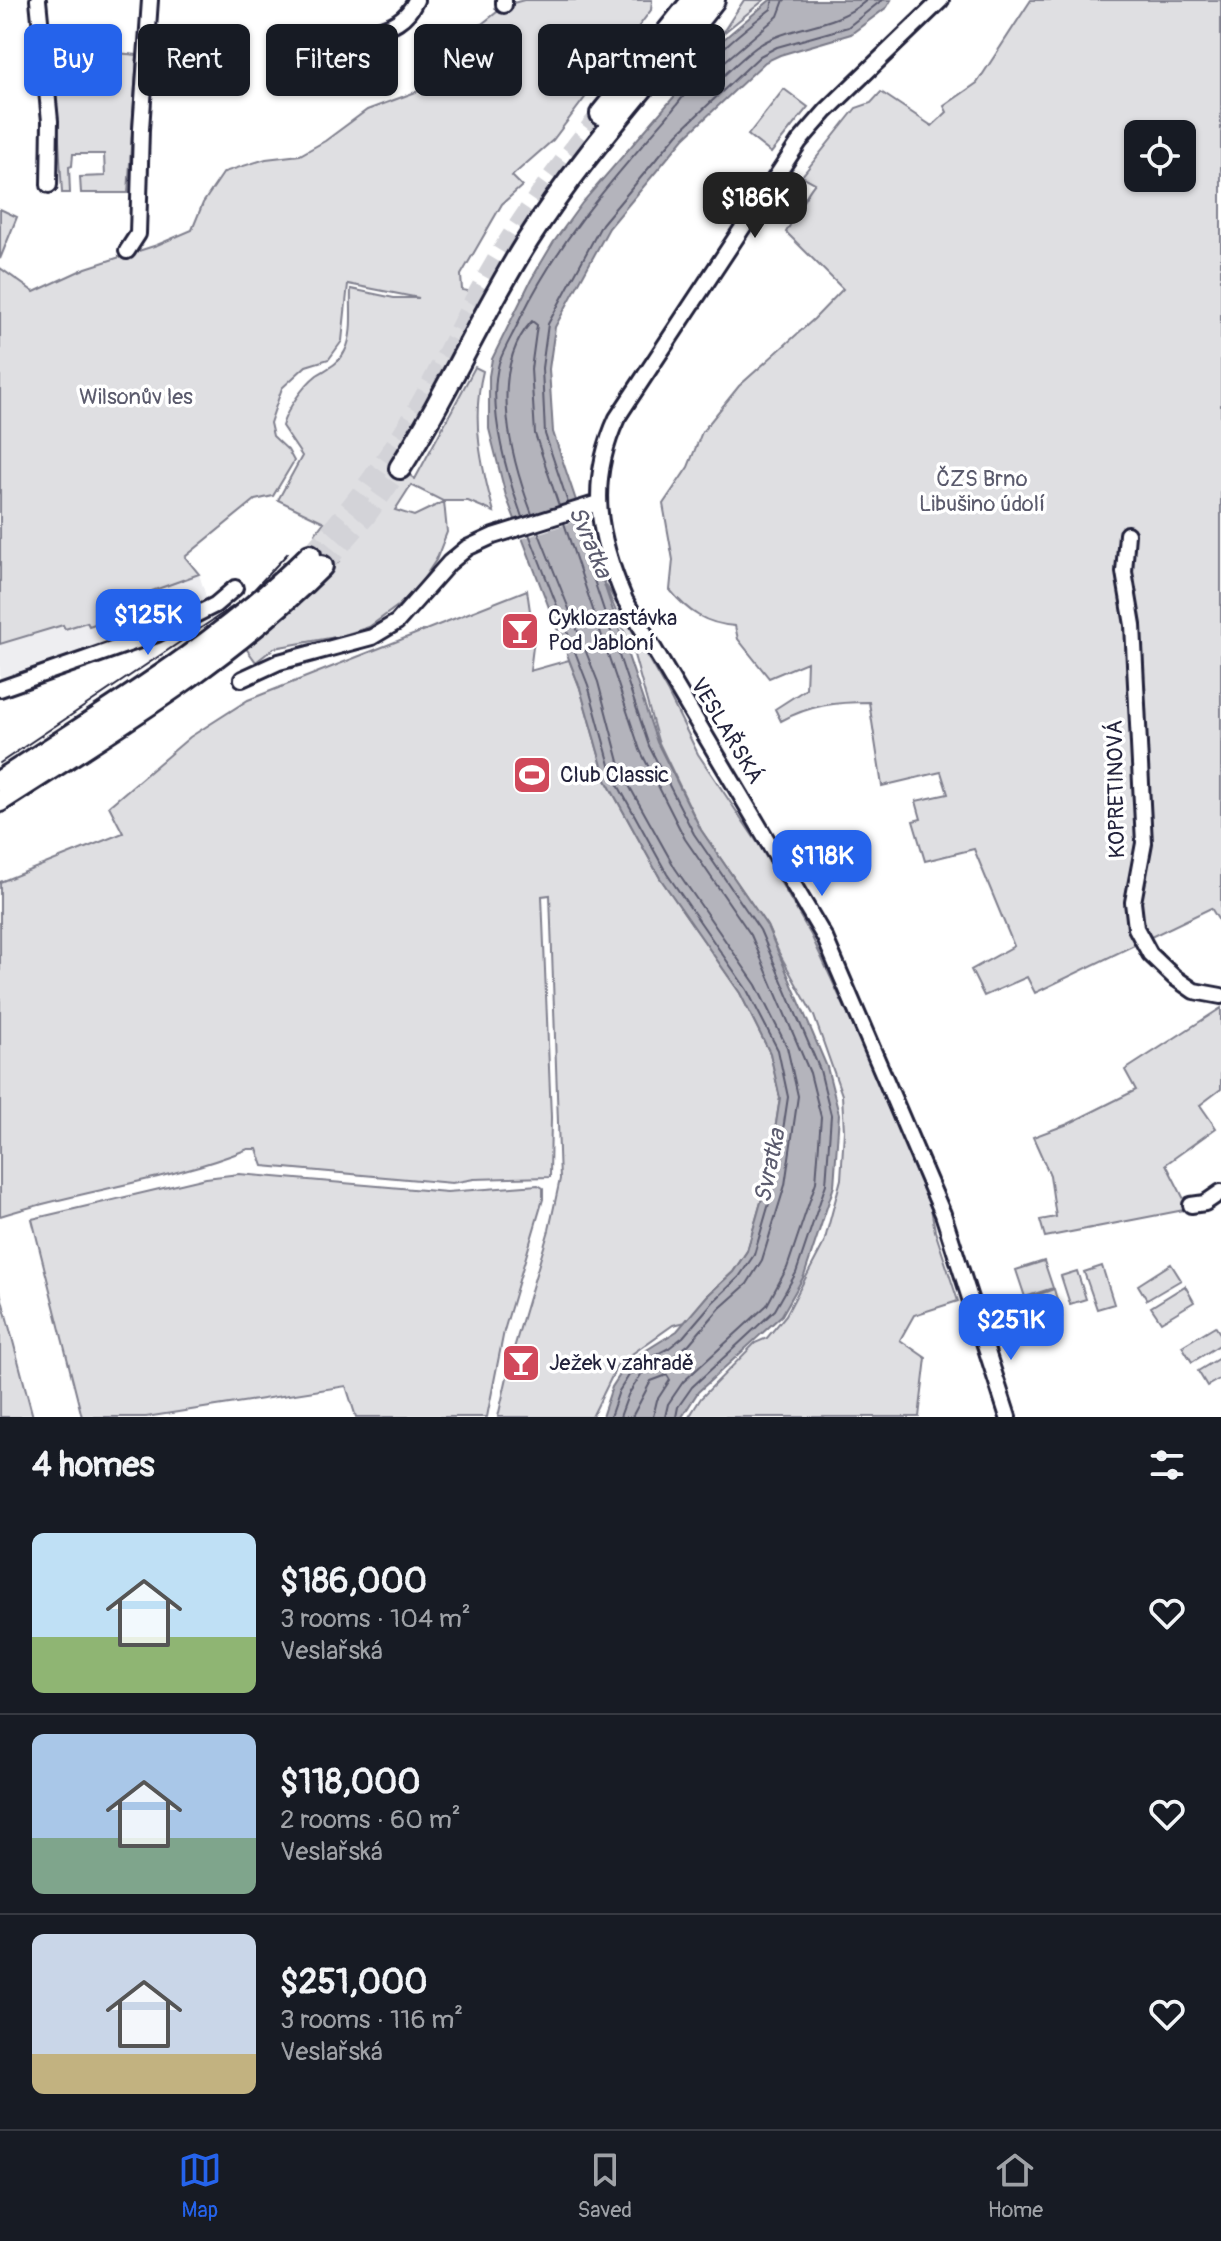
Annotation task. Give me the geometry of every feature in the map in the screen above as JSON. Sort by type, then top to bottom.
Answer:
[{"type":"highway","points":[[601,114],[693,0]]},
{"type":"highway","points":[[400,468],[529,239],[574,175],[714,0]]},
{"type":"highway","points":[[0,781],[211,640],[316,560],[280,607],[199,671],[0,801]]},
{"type":"street","points":[[38,0],[50,121],[49,185]]},
{"type":"street","points":[[127,251],[138,234],[150,0]]},
{"type":"street","points":[[396,24],[406,17],[416,0]]},
{"type":"street","name":"VESLAŘSKÁ","points":[[941,0],[826,111],[779,169],[617,418],[604,447],[598,503],[602,534],[612,570],[625,600],[825,938],[943,1214],[1008,1417]]},
{"type":"street","points":[[242,679],[279,662],[372,637],[397,622],[457,555],[483,540],[598,503]]},
{"type":"street","name":"KOPRETINOVÁ","points":[[1127,534],[1124,572],[1133,625],[1144,843],[1133,902],[1136,928],[1150,954],[1174,977],[1194,991],[1221,996]]},
{"type":"street","points":[[0,689],[157,634],[215,605],[235,588]]},
{"type":"street","points":[[1191,1205],[1205,1203],[1221,1192]]},
{"type":"shaded area","points":[[199,574],[211,613],[0,682],[0,644],[64,625],[65,628],[87,622],[89,626],[139,609],[138,604],[152,591]]},
{"type":"green space","name":"Wilsonův les","points":[[524,0],[652,0],[651,10],[640,24],[538,24],[538,96],[586,96],[553,140],[512,176],[522,186],[502,204],[461,275],[462,290],[485,294],[392,462],[415,479],[475,367],[483,371],[479,389],[479,442],[494,512],[468,501],[444,501],[447,532],[436,560],[418,587],[369,627],[341,636],[274,648],[256,662],[245,647],[339,561],[315,534],[324,522],[278,500],[302,456],[282,426],[288,412],[306,385],[343,355],[351,329],[351,289],[394,298],[419,298],[348,284],[342,341],[329,359],[306,366],[282,388],[270,423],[273,436],[288,450],[294,461],[273,496],[255,500],[185,557],[199,574],[152,591],[154,599],[138,604],[139,609],[89,626],[87,622],[65,629],[63,625],[0,644],[0,268],[34,292],[86,268],[157,245],[192,230],[203,203],[224,172],[266,159],[300,155],[367,110],[414,93],[414,96],[522,96],[522,24],[482,24],[506,5]],"holes":[[[411,485],[443,502],[414,516],[395,510]]]},
{"type":"green space","points":[[744,0],[764,0],[725,32]]},
{"type":"green space","name":"ČZS Brno Libušino údolí","points":[[1031,0],[1221,0],[1221,924],[1211,908],[1035,993],[1027,977],[984,996],[971,970],[1014,946],[974,849],[925,861],[913,821],[921,819],[916,801],[948,794],[941,772],[882,786],[869,702],[824,706],[802,711],[781,721],[775,709],[806,689],[807,662],[769,678],[738,639],[735,626],[706,620],[691,611],[670,590],[673,560],[663,504],[688,467],[702,432],[739,386],[843,289],[786,232],[815,183],[802,176],[856,108],[871,103],[881,92],[932,126],[947,112],[944,106],[977,83]]},
{"type":"green space","points":[[122,54],[137,55],[128,193],[81,193],[80,177],[105,176],[104,154],[73,154],[72,166],[69,167],[70,193],[62,193],[56,96],[122,96]]},
{"type":"green space","points":[[784,89],[808,107],[771,153],[748,135]]},
{"type":"green space","points":[[0,209],[17,217],[0,259]]},
{"type":"green space","points":[[602,578],[668,693],[698,754],[759,845],[811,935],[882,1088],[931,1208],[935,1231],[958,1301],[914,1315],[900,1340],[926,1358],[919,1417],[689,1417],[701,1398],[755,1343],[767,1338],[786,1315],[824,1243],[841,1179],[844,1131],[842,1095],[814,1016],[767,926],[701,830],[658,741],[634,655]]},
{"type":"green space","points":[[527,590],[534,639],[530,671],[569,660],[606,780],[660,878],[740,993],[770,1053],[780,1098],[767,1181],[747,1251],[733,1272],[707,1296],[686,1322],[673,1325],[618,1364],[592,1417],[498,1417],[560,1179],[550,895],[542,896],[551,1117],[550,1177],[474,1179],[452,1183],[263,1166],[257,1149],[248,1149],[187,1169],[0,1216],[0,882],[123,833],[109,806],[190,737],[248,700]]},
{"type":"green space","points":[[1221,1008],[1221,1089],[1200,1105],[1216,1128],[1166,1164],[1189,1209],[1045,1237],[1040,1220],[1056,1217],[1050,1175],[1033,1137],[1068,1124],[1136,1090],[1125,1070]]},
{"type":"green space","points":[[239,1174],[447,1192],[538,1185],[543,1188],[543,1199],[504,1331],[487,1417],[356,1417],[346,1386],[146,1417],[82,1417],[32,1219],[206,1178]]},
{"type":"green space","points":[[1044,1261],[1053,1288],[1025,1297],[1016,1270]]},
{"type":"green space","points":[[1171,1264],[1181,1280],[1147,1300],[1138,1285]]},
{"type":"green space","points":[[1102,1266],[1114,1304],[1097,1309],[1084,1272]]},
{"type":"green space","points":[[1077,1271],[1086,1299],[1070,1304],[1061,1276]]},
{"type":"green space","points":[[1185,1286],[1194,1302],[1161,1322],[1151,1307]]},
{"type":"green space","points":[[1054,1289],[1062,1317],[1035,1326],[1026,1299]]},
{"type":"green space","points":[[0,1292],[33,1417],[0,1417]]},
{"type":"green space","points":[[1215,1326],[1221,1335],[1221,1344],[1192,1362],[1182,1346]]},
{"type":"green space","points":[[1221,1357],[1221,1378],[1207,1386],[1198,1371]]},
{"type":"water","name":"Svratka","points":[[770,0],[891,0],[887,7],[851,34],[765,62],[684,138],[609,228],[555,327],[549,369],[553,432],[657,742],[701,830],[767,926],[827,1067],[839,1114],[834,1186],[804,1276],[782,1315],[698,1392],[682,1417],[602,1417],[612,1387],[629,1361],[677,1331],[733,1272],[747,1251],[767,1181],[780,1098],[770,1053],[740,993],[660,878],[606,780],[580,688],[506,496],[489,429],[489,376],[492,359],[531,280],[582,203],[675,96],[725,96],[725,38]]},
{"type":"pier","points":[[576,501],[584,517],[582,519],[518,540],[511,522]]},
{"type":"tunnel","points":[[310,555],[354,503],[394,447],[507,243],[601,114]]},
{"type":"tunnel","points":[[322,566],[366,516],[400,468]]},
{"type":"tram line","points":[[0,763],[247,597],[288,553]]},
{"type":"place","name":"Cyklozastávka Pod Jabloní","points":[[520,631]]},
{"type":"place","name":"Club Classic","points":[[532,775]]},
{"type":"place","name":"Ježek v zahradě","points":[[521,1363]]}]
